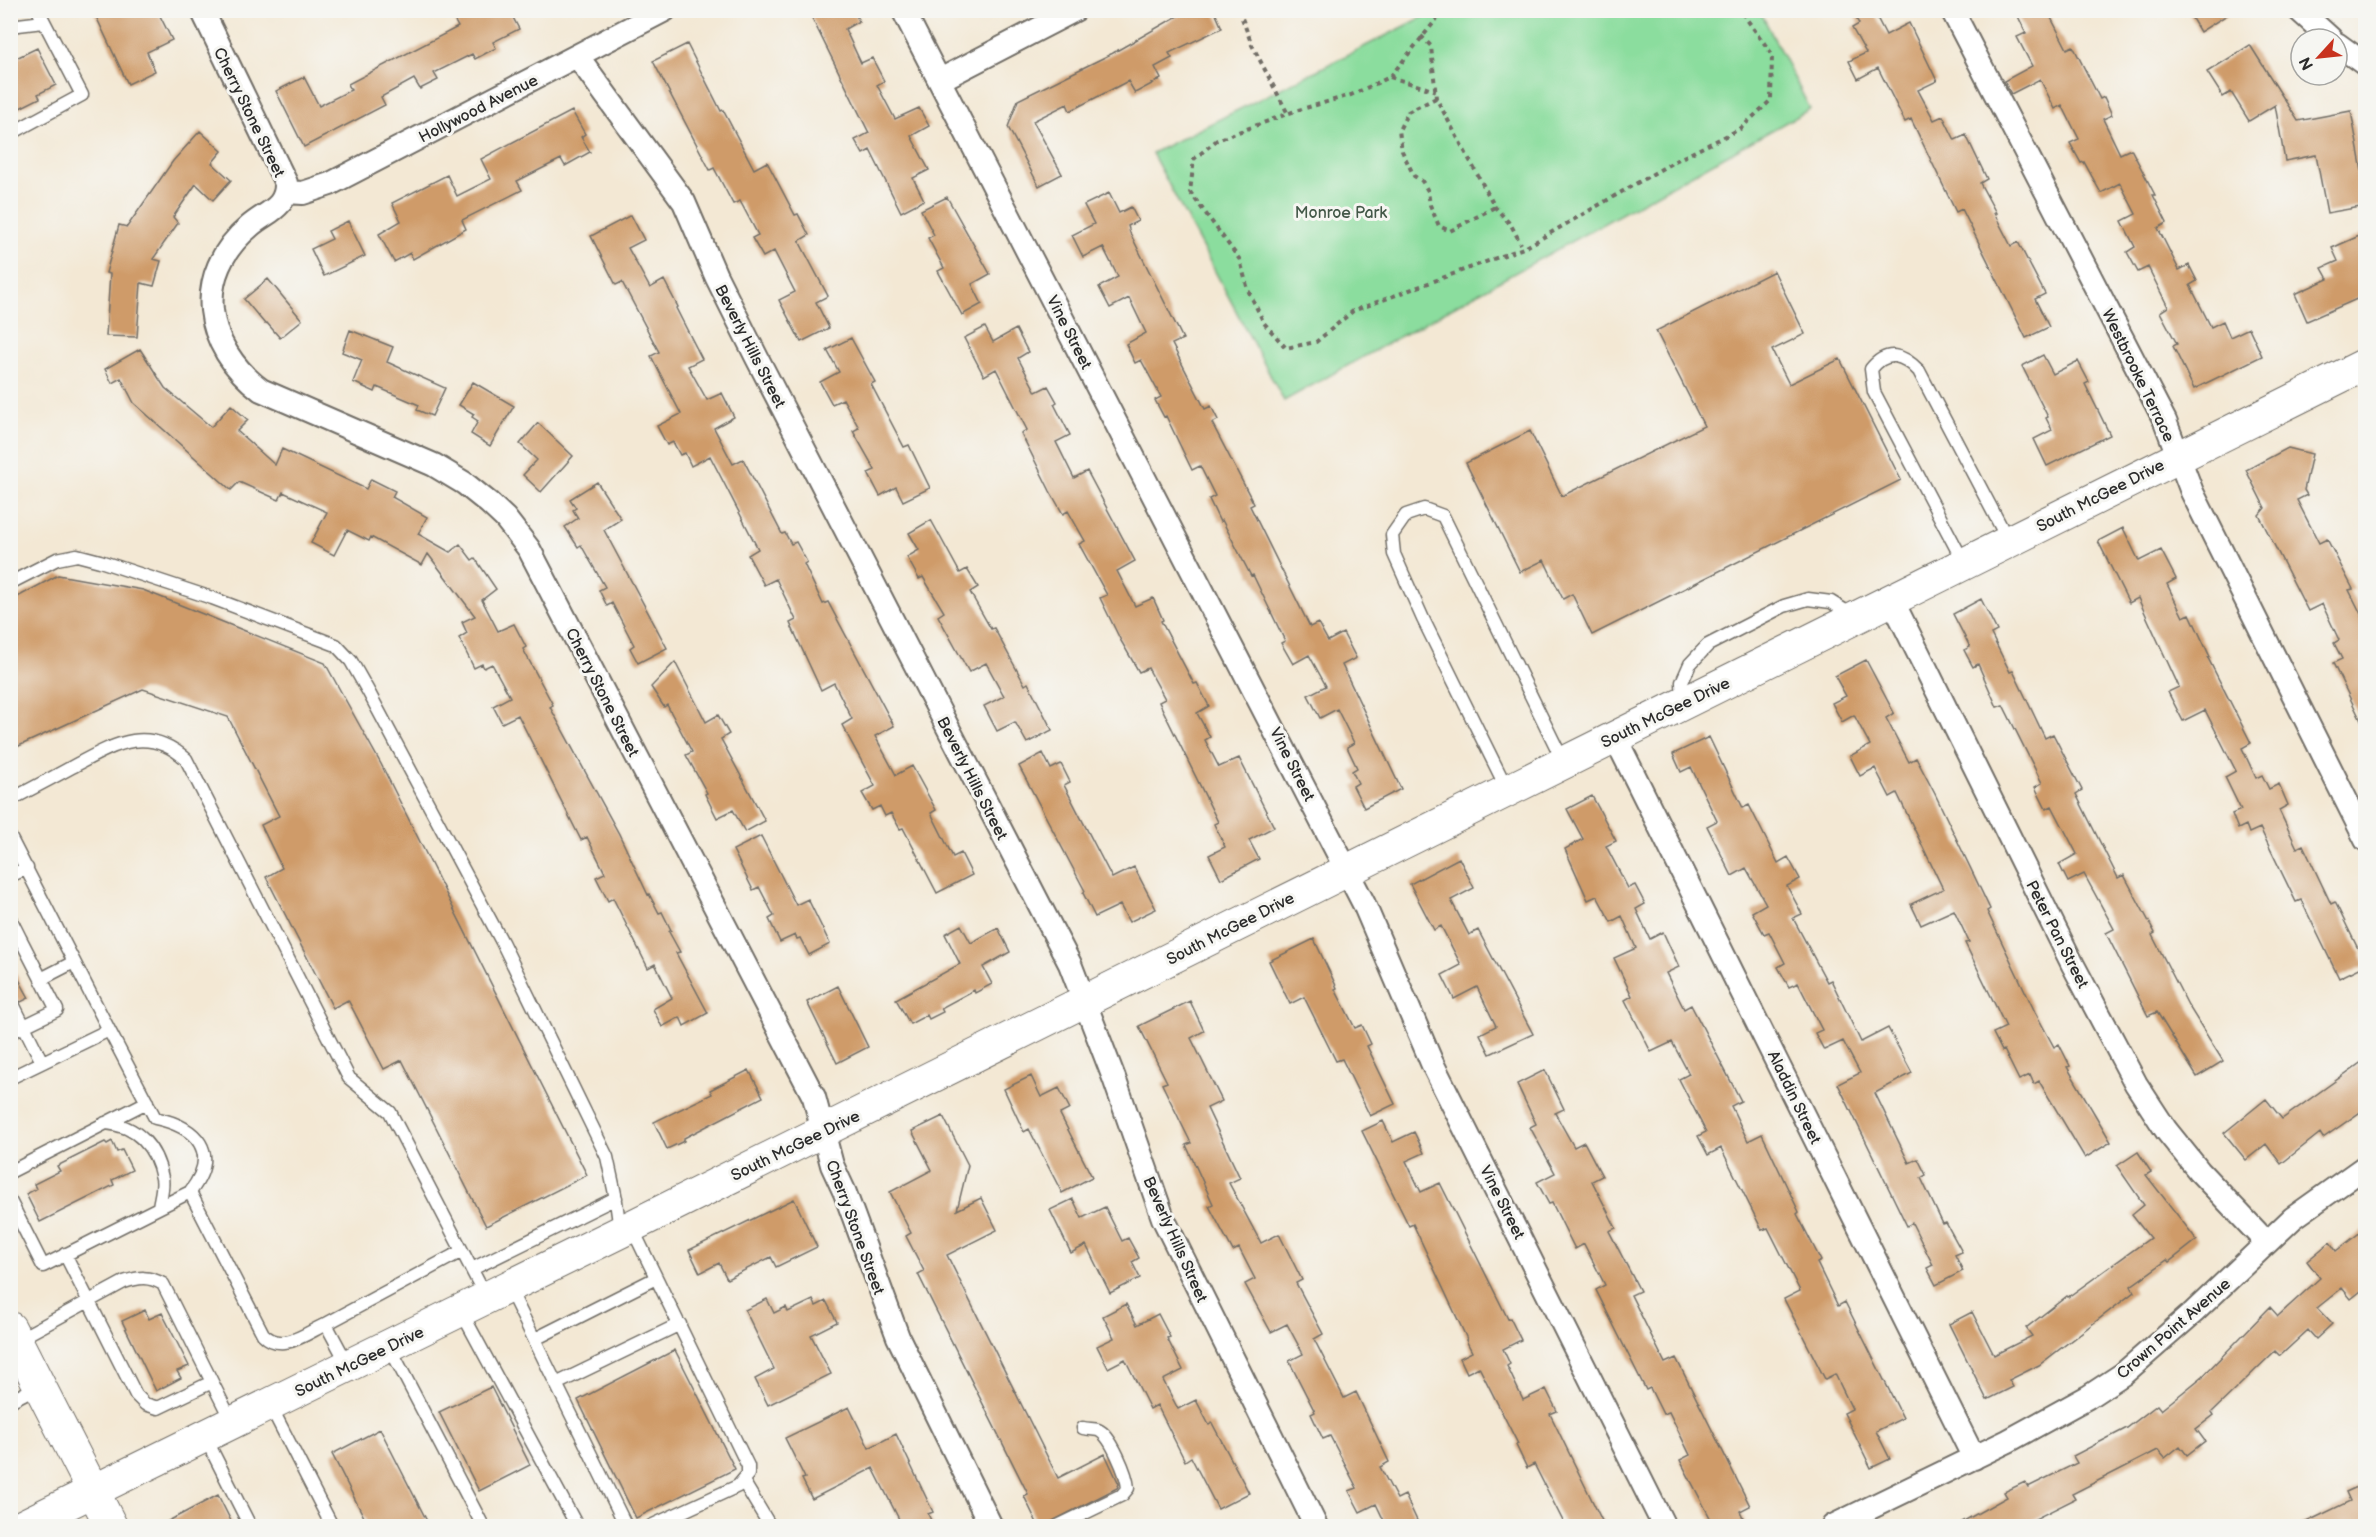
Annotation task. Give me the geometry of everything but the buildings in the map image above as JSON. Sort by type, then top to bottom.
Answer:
[{"type":"street","name":"Cherry Stone Street","points":[[202,10],[283,174],[286,192],[275,209],[250,226],[220,263],[214,286],[212,313],[215,331],[224,350],[245,378],[261,390],[434,465],[464,483],[505,518],[529,549],[814,1097],[832,1165],[845,1193],[898,1337],[991,1527]]},
{"type":"street","name":"Hollywood Avenue","points":[[286,192],[303,193],[330,184],[666,10]]},
{"type":"street","name":"Vine Street","points":[[903,10],[1364,904],[1432,1063],[1664,1527]]},
{"type":"street","points":[[940,80],[1075,10]]},
{"type":"street","name":"Westbrooke Terrace","points":[[1952,10],[2165,421],[2192,492],[2366,840]]},
{"type":"street","points":[[2299,10],[2318,27]]},
{"type":"street","points":[[2349,53],[2366,65]]},
{"type":"street","name":"Beverly Hills Street","points":[[578,57],[684,201],[716,276],[747,338],[1070,964],[1163,1218],[1316,1527]]},
{"type":"street","name":"South McGee Drive","points":[[22,1527],[486,1299],[2366,364]]},
{"type":"street","name":"Peter Pan Street","points":[[1892,600],[2099,1016],[2136,1084],[2166,1130],[2199,1171],[2266,1242]]},
{"type":"street","name":"Aladdin Street","points":[[1615,737],[1974,1458]]},
{"type":"street","name":"Crown Point Avenue","points":[[1833,1527],[2054,1417],[2123,1374],[2194,1312],[2266,1242],[2319,1198],[2366,1166]]},
{"type":"street","points":[[14,1334],[111,1527]]},
{"type":"lane","points":[[10,26],[40,16],[82,95],[10,134]]},
{"type":"lane","points":[[1964,563],[1874,392],[1871,369],[1878,360],[1899,356],[1909,360],[1919,371],[2009,541]]},
{"type":"lane","points":[[1508,790],[1423,619],[1394,555],[1392,535],[1406,515],[1424,509],[1443,516],[1564,763]]},
{"type":"lane","points":[[10,583],[57,559],[77,555],[212,598],[336,645],[351,661],[502,942],[607,1157],[626,1229],[656,1278],[746,1457],[748,1474],[738,1486],[651,1527]]},
{"type":"lane","points":[[1683,704],[1682,682],[1690,664],[1708,645],[1784,606],[1808,599],[1831,602],[1855,618]]},
{"type":"lane","points":[[10,800],[118,744],[138,740],[156,741],[173,747],[186,759],[350,1078],[390,1112],[472,1269],[577,1527]]},
{"type":"lane","points":[[10,837],[155,1118],[187,1129],[204,1154],[205,1168],[201,1179],[190,1192],[43,1266],[10,1201]]},
{"type":"lane","points":[[10,876],[27,868]]},
{"type":"lane","points":[[10,918],[15,940],[41,979],[57,1010],[10,1033]]},
{"type":"lane","points":[[41,979],[74,962]]},
{"type":"lane","points":[[14,1006],[42,1062]]},
{"type":"lane","points":[[10,1078],[109,1030]]},
{"type":"lane","points":[[10,1172],[147,1102]]},
{"type":"lane","points":[[105,1123],[118,1124],[141,1135],[155,1156],[163,1180],[159,1207]]},
{"type":"lane","points":[[190,1192],[263,1334],[268,1339],[285,1344],[462,1251]]},
{"type":"lane","points":[[472,1269],[616,1198]]},
{"type":"lane","points":[[65,1254],[136,1395],[145,1404],[158,1408],[212,1382]]},
{"type":"lane","points":[[14,1334],[89,1301],[124,1282],[139,1277],[151,1277],[163,1284],[232,1423]]},
{"type":"lane","points":[[535,1339],[656,1278]]},
{"type":"lane","points":[[486,1299],[535,1339],[626,1527]]},
{"type":"lane","points":[[326,1324],[348,1366]]},
{"type":"lane","points":[[556,1384],[680,1324]]},
{"type":"lane","points":[[389,1346],[483,1527]]},
{"type":"lane","points":[[10,1401],[40,1386]]},
{"type":"lane","points":[[270,1405],[332,1527]]},
{"type":"lane","points":[[1058,1527],[1122,1496],[1128,1488],[1127,1476],[1107,1436],[1099,1430],[1083,1428]]},
{"type":"lane","points":[[205,1437],[250,1527]]},
{"type":"lane","points":[[743,1481],[770,1527]]},
{"type":"path","points":[[1239,10],[1252,45],[1288,114]]},
{"type":"path","points":[[1444,10],[1390,77],[1351,95],[1288,114],[1217,140],[1194,159],[1190,192],[1240,260],[1248,291],[1264,323],[1286,348],[1316,342],[1353,311],[1526,247],[1675,161],[1740,129],[1770,100],[1772,54],[1740,10]]},
{"type":"path","points":[[1421,36],[1431,46],[1436,98],[1495,207],[1511,225],[1521,244]]},
{"type":"path","points":[[1390,77],[1436,91]]},
{"type":"path","points":[[1436,98],[1408,112],[1399,130],[1402,150],[1414,176],[1422,181],[1428,190],[1430,206],[1439,226],[1450,231],[1495,207]]},
{"type":"green space","name":"Monroe Park","points":[[1435,11],[1760,11],[1810,109],[1284,401],[1152,153]]}]
